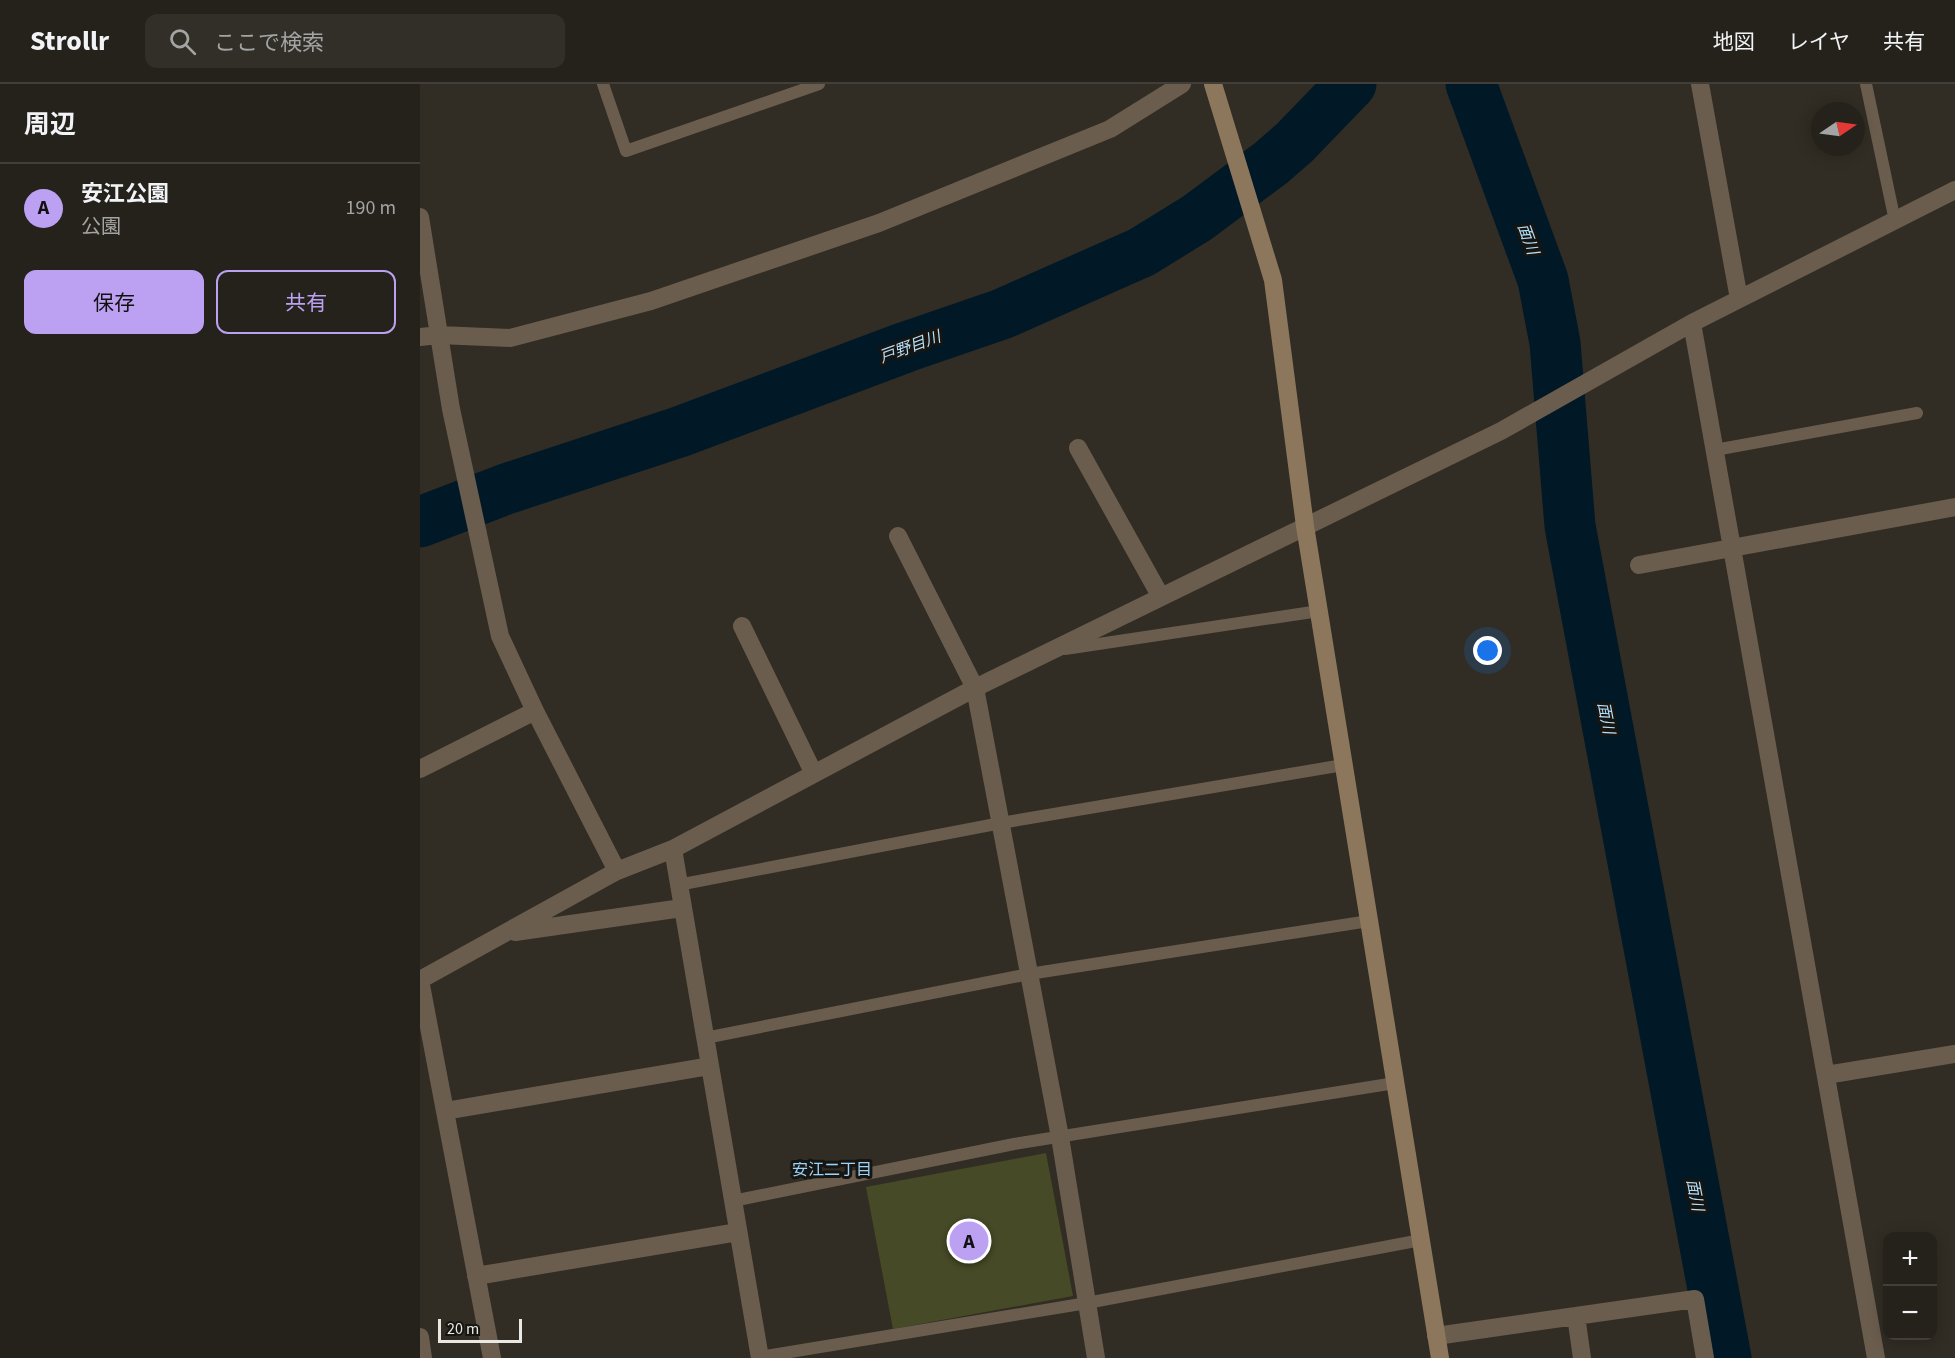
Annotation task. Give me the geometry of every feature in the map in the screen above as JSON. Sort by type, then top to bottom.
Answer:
[{"type":"street","points":[[420,337],[439,335],[510,338],[662,297],[879,223],[1110,129],[1182,84]]},
{"type":"street","points":[[1213,84],[1273,280],[1305,526],[1440,1358]]},
{"type":"street","points":[[1700,84],[1739,299]]},
{"type":"street","points":[[492,1358],[420,980],[617,871],[673,849],[975,688],[1501,430],[1692,323],[1955,190]]},
{"type":"street","points":[[420,216],[451,409],[500,636],[535,711],[617,871]]},
{"type":"street","points":[[1692,323],[1876,1358]]},
{"type":"street","points":[[1078,448],[1161,597]]},
{"type":"street","points":[[1640,565],[1955,507]]},
{"type":"street","points":[[898,536],[975,688],[1060,1137],[1096,1358]]},
{"type":"street","points":[[742,626],[814,774]]},
{"type":"street","points":[[420,769],[535,711]]},
{"type":"street","points":[[673,849],[760,1357]]},
{"type":"street","points":[[502,934],[682,908]]},
{"type":"street","points":[[1826,1075],[1955,1054]]},
{"type":"street","points":[[445,1111],[710,1066]]},
{"type":"street","points":[[476,1276],[738,1232]]},
{"type":"street","points":[[1436,1335],[1695,1299],[1705,1358]]},
{"type":"street","points":[[1576,1316],[1582,1358]]},
{"type":"street","points":[[420,1337],[423,1358]]},
{"type":"lane","points":[[603,84],[627,151],[819,84]]},
{"type":"lane","points":[[1866,84],[1895,221]]},
{"type":"lane","points":[[1715,450],[1917,413]]},
{"type":"lane","points":[[1051,651],[1319,611]]},
{"type":"lane","points":[[678,885],[1001,823],[1343,765]]},
{"type":"lane","points":[[705,1038],[1029,974],[1369,921]]},
{"type":"lane","points":[[733,1201],[1060,1137],[1395,1083]]},
{"type":"lane","points":[[760,1357],[1087,1303],[1421,1240]]},
{"type":"green space","points":[[1046,1153],[1073,1296],[893,1329],[866,1187]]},
{"type":"waterway","name":"戸野目川","points":[[420,522],[506,489],[679,432],[906,347],[1002,314],[1142,252],[1197,218],[1271,163],[1295,142],[1351,84]]},
{"type":"waterway","name":"面川","points":[[1471,84],[1543,280],[1555,343],[1570,526],[1726,1358]]},
{"type":"place","name":"安江公園","points":[[969,1241]]},
{"type":"district","name":"安江二丁目","points":[[832,1170]]}]
